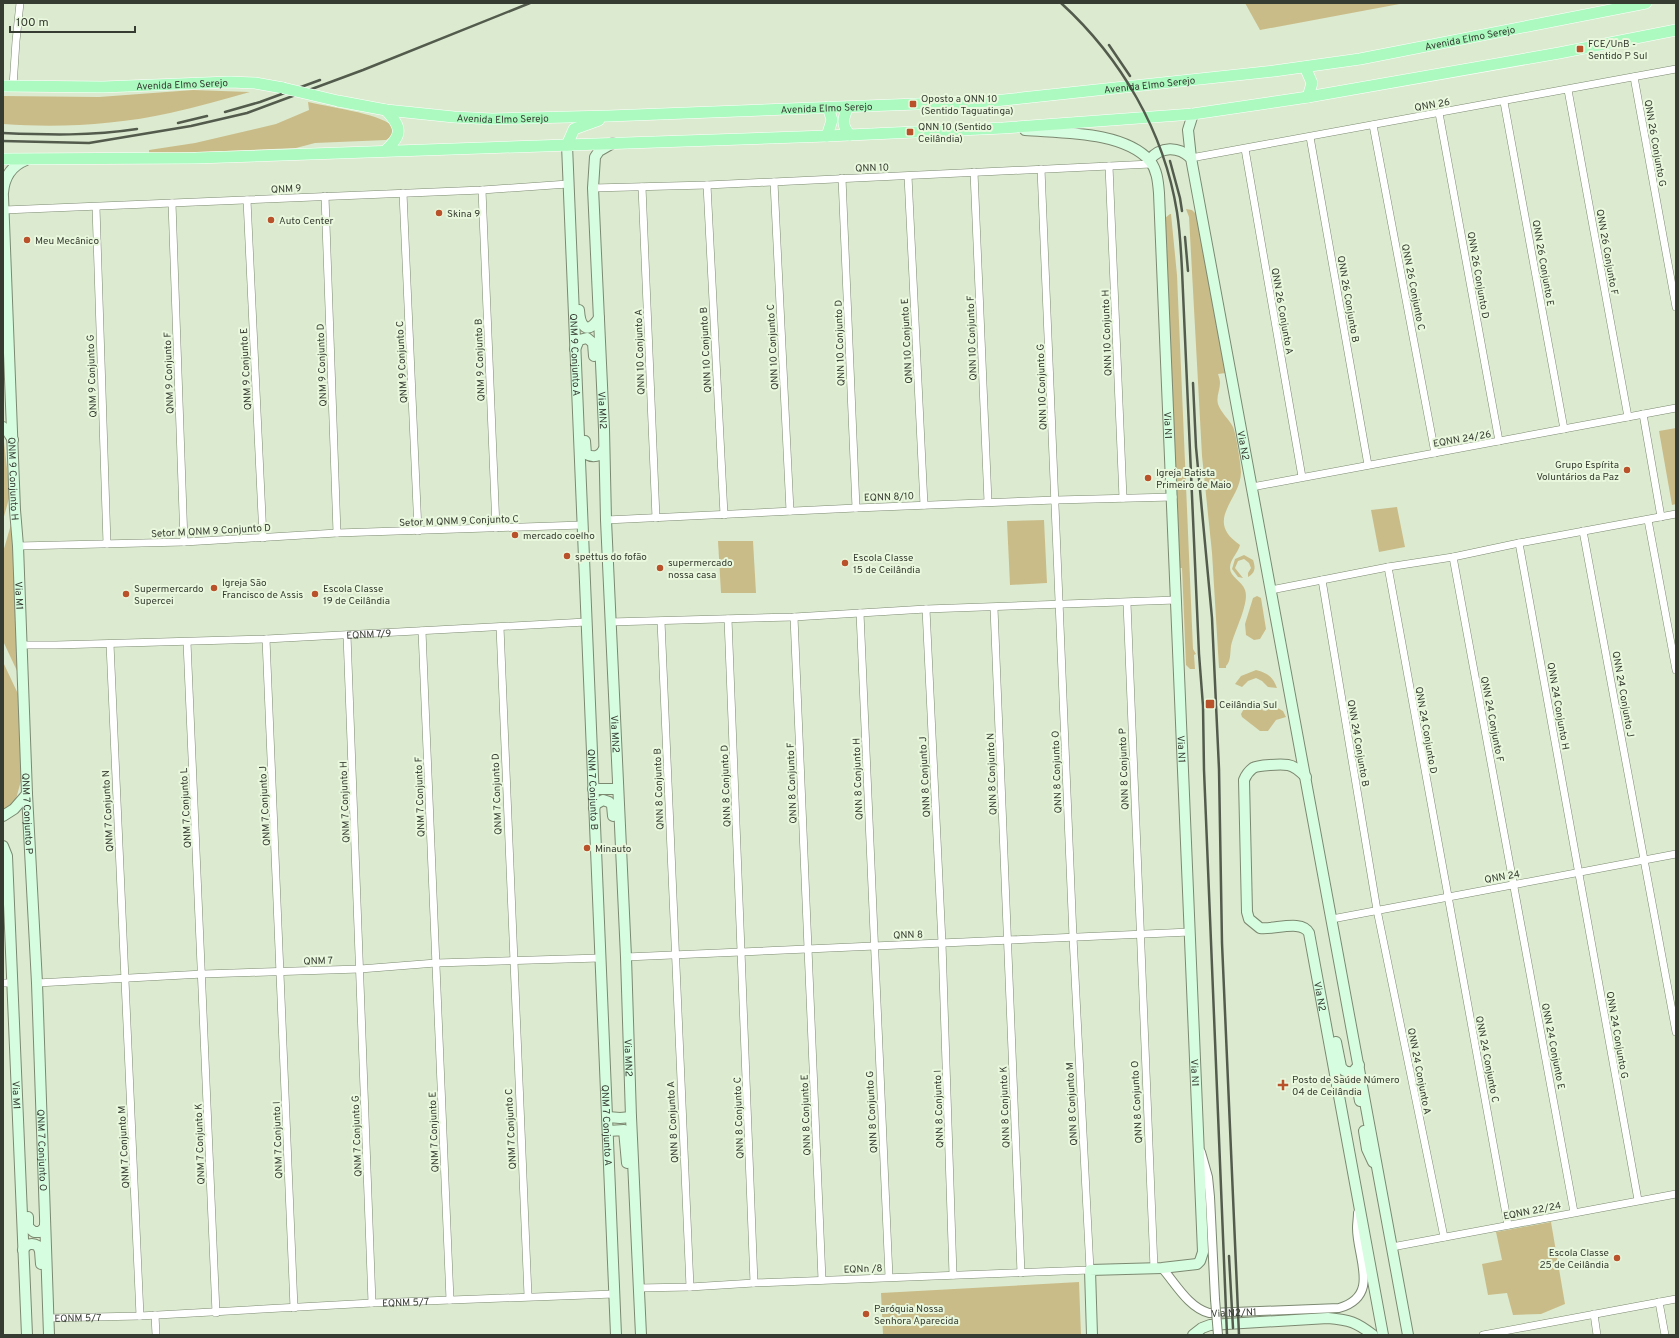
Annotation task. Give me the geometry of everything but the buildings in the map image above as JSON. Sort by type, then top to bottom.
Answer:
[{"type":"main road","name":"Avenida Elmo Serejo","points":[[8,86],[103,87],[229,82],[255,83],[386,110],[454,117],[492,119],[994,101],[1305,67],[1360,59],[1646,3]]},
{"type":"main road","points":[[3,159],[196,158],[827,136],[1003,128],[1193,114],[1308,97],[1559,53],[1676,30]]},
{"type":"main road","points":[[1305,67],[1312,83],[1308,97]]},
{"type":"main road","points":[[848,106],[844,116],[844,126],[850,135]]},
{"type":"main road","points":[[827,136],[832,120],[828,107]]},
{"type":"main road","points":[[385,151],[396,140],[399,129],[395,120],[386,110]]},
{"type":"main road","name":"Via N2","points":[[1193,114],[1188,130],[1191,158],[1380,1176],[1408,1335]]},
{"type":"main road","points":[[567,145],[570,135],[574,129],[609,116]]},
{"type":"main road","points":[[1003,128],[1101,138],[1130,146],[1150,162],[1161,150],[1171,149],[1182,151],[1191,158]]},
{"type":"main road","name":"Via MN2","points":[[613,143],[599,151],[595,157],[593,188],[641,1335]]},
{"type":"main road","name":"QNM 9 Conjunto A","points":[[567,145],[582,524]]},
{"type":"main road","name":"QNM 9 Conjunto H","points":[[18,546],[5,299],[3,194],[4,183],[10,172],[17,165],[26,160]]},
{"type":"main road","name":"Via N1","points":[[1150,162],[1158,179],[1159,193],[1173,497],[1199,1145]]},
{"type":"main road","points":[[570,231],[578,268],[580,321],[583,326],[590,327],[593,326],[598,318]]},
{"type":"main road","points":[[575,348],[579,340],[585,338],[593,343],[596,398],[604,429]]},
{"type":"main road","points":[[578,419],[584,429],[586,454],[593,457],[602,453],[604,449]]},
{"type":"main road","points":[[3,427],[13,440]]},
{"type":"main road","points":[[582,524],[586,622]]},
{"type":"main road","name":"Via M1","points":[[18,546],[21,645]]},
{"type":"main road","name":"QNM 7 Conjunto B","points":[[586,622],[600,958]]},
{"type":"main road","name":"QNM 7 Conjunto P","points":[[21,645],[37,983]]},
{"type":"main road","name":"Via N2","points":[[1306,777],[1299,770],[1288,765],[1255,766],[1245,777],[1247,912],[1249,919],[1260,928],[1299,925],[1306,929],[1309,934],[1383,1335]]},
{"type":"main road","points":[[593,789],[618,789]]},
{"type":"main road","points":[[3,816],[14,809],[27,794]]},
{"type":"main road","points":[[594,808],[596,804],[603,800],[612,805],[616,862],[624,906]]},
{"type":"main road","name":"Via M1","points":[[3,846],[7,856],[8,983],[19,1132],[27,1335]]},
{"type":"main road","name":"QNM 7 Conjunto A","points":[[600,958],[608,1117],[614,1294]]},
{"type":"main road","points":[[1316,972],[1329,1006],[1341,1067],[1345,1072],[1351,1073],[1356,1070],[1359,1065]]},
{"type":"main road","name":"QNM 7 Conjunto O","points":[[37,983],[48,1318]]},
{"type":"main road","points":[[1339,1092],[1343,1087],[1349,1085],[1354,1086],[1358,1090],[1367,1149],[1380,1176]]},
{"type":"main road","points":[[608,1117],[631,1118]]},
{"type":"main road","points":[[608,1131],[624,1130],[629,1187],[636,1218]]},
{"type":"main road","points":[[19,1132],[26,1160],[28,1227],[31,1231],[37,1233],[43,1230],[45,1224]]},
{"type":"main road","points":[[1092,1335],[1090,1270],[1158,1268],[1197,1264],[1202,1257],[1199,1145]]},
{"type":"main road","points":[[23,1250],[27,1245],[33,1244],[38,1246],[40,1251],[43,1314],[48,1335]]},
{"type":"main road","points":[[614,1294],[616,1335]]},
{"type":"main road","points":[[48,1318],[48,1335]]},
{"type":"main road","points":[[1193,1335],[1202,1328],[1210,1325],[1328,1318],[1348,1320],[1360,1325],[1373,1335]]},
{"type":"street","points":[[8,86],[20,3]]},
{"type":"street","name":"QNN 26","points":[[1191,158],[1504,102],[1676,69]]},
{"type":"street","name":"QNN 26 Conjunto G","points":[[1634,77],[1676,306]]},
{"type":"street","name":"QNN 26 Conjunto F","points":[[1568,90],[1628,417]]},
{"type":"street","name":"QNN 26 Conjunto E","points":[[1504,102],[1564,429]]},
{"type":"street","name":"QNN 26 Conjunto D","points":[[1439,113],[1499,441]]},
{"type":"street","name":"QNN 26 Conjunto C","points":[[1373,125],[1434,453]]},
{"type":"street","name":"QNN 26 Conjunto B","points":[[1310,137],[1368,465]]},
{"type":"street","name":"QNN 26 Conjunto A","points":[[1245,149],[1302,477]]},
{"type":"street","name":"QNN 10","points":[[593,188],[707,185],[908,176],[1109,166],[1150,162]]},
{"type":"street","name":"QNN 10 Conjunto H","points":[[1109,166],[1123,498]]},
{"type":"street","name":"QNN 10 Conjunto G","points":[[1041,169],[1060,605]]},
{"type":"street","name":"QNN 10 Conjunto F","points":[[974,172],[988,502]]},
{"type":"street","name":"QNN 10 Conjunto E","points":[[908,176],[924,505]]},
{"type":"street","name":"QNN 10 Conjunto D","points":[[842,178],[856,508]]},
{"type":"street","name":"QNN 10 Conjunto C","points":[[774,182],[790,511]]},
{"type":"street","name":"QNM 9","points":[[4,210],[482,190],[568,184]]},
{"type":"street","name":"QNN 10 Conjunto B","points":[[707,185],[724,515]]},
{"type":"street","name":"QNN 10 Conjunto A","points":[[642,187],[656,518]]},
{"type":"street","name":"QNM 9 Conjunto B","points":[[482,190],[496,528]]},
{"type":"street","name":"QNM 9 Conjunto C","points":[[403,193],[418,531]]},
{"type":"street","name":"QNM 9 Conjunto D","points":[[325,196],[337,533]]},
{"type":"street","name":"QNM 9 Conjunto E","points":[[247,200],[263,538]]},
{"type":"street","name":"QNM 9 Conjunto F","points":[[172,203],[184,542]]},
{"type":"street","name":"QNM 9 Conjunto G","points":[[96,207],[107,544]]},
{"type":"street","name":"EQNN 24/26","points":[[1252,487],[1676,408]]},
{"type":"street","points":[[1643,414],[1661,516]]},
{"type":"street","name":"EQNN 8/10","points":[[606,520],[988,502],[1173,497]]},
{"type":"street","points":[[1271,590],[1676,514]]},
{"type":"street","points":[[1648,520],[1676,670]]},
{"type":"street","name":"Setor M QNM 9 Conjunto C","points":[[371,532],[549,527],[582,524]]},
{"type":"street","name":"QNN 24 Conjunto J","points":[[1583,531],[1676,1032]]},
{"type":"street","name":"Setor M QNM 9 Conjunto D","points":[[18,546],[184,542],[371,532]]},
{"type":"street","name":"QNN 24 Conjunto H","points":[[1519,543],[1579,872]]},
{"type":"street","name":"QNN 24 Conjunto F","points":[[1453,557],[1513,884]]},
{"type":"street","name":"QNN 24 Conjunto D","points":[[1388,567],[1447,896]]},
{"type":"street","name":"QNN 24 Conjunto B","points":[[1322,580],[1377,910]]},
{"type":"street","points":[[610,622],[728,619],[926,609],[994,608],[1176,600]]},
{"type":"street","name":"QNN 8 Conjunto P","points":[[1127,603],[1139,935]]},
{"type":"street","name":"QNN 8 Conjunto O","points":[[1060,605],[1073,937]]},
{"type":"street","name":"QNN 8 Conjunto N","points":[[994,608],[1007,940]]},
{"type":"street","name":"QNN 8 Conjunto J","points":[[926,609],[942,943]]},
{"type":"street","name":"QNN 8 Conjunto H","points":[[860,613],[874,946]]},
{"type":"street","name":"QNN 8 Conjunto F","points":[[794,616],[808,950]]},
{"type":"street","name":"QNN 8 Conjunto D","points":[[728,619],[741,952]]},
{"type":"street","name":"QNN 8 Conjunto B","points":[[661,621],[675,955]]},
{"type":"street","name":"EQNM 7/9","points":[[21,645],[266,639],[586,622]]},
{"type":"street","name":"QNM 7 Conjunto D","points":[[500,627],[513,960]]},
{"type":"street","name":"QNM 7 Conjunto F","points":[[422,631],[436,963]]},
{"type":"street","name":"QNM 7 Conjunto H","points":[[347,635],[360,969]]},
{"type":"street","name":"QNM 7 Conjunto J","points":[[266,639],[281,972]]},
{"type":"street","name":"QNM 7 Conjunto L","points":[[187,642],[202,974]]},
{"type":"street","name":"QNM 7 Conjunto N","points":[[110,644],[125,978]]},
{"type":"street","name":"QNN 24","points":[[1332,919],[1447,896],[1676,854]]},
{"type":"street","name":"QNN 24 Conjunto G","points":[[1579,872],[1638,1200]]},
{"type":"street","name":"QNN 24 Conjunto E","points":[[1513,884],[1574,1212]]},
{"type":"street","name":"QNN 24 Conjunto C","points":[[1447,896],[1508,1225]]},
{"type":"street","name":"QNN 24 Conjunto A","points":[[1377,910],[1444,1237]]},
{"type":"street","name":"QNN 8","points":[[626,957],[1190,932]]},
{"type":"street","name":"QNN 8 Conjunto O","points":[[1139,935],[1158,1268]]},
{"type":"street","name":"QNN 8 Conjunto M","points":[[1073,937],[1090,1270]]},
{"type":"street","name":"QNN 8 Conjunto K","points":[[1007,940],[1021,1272]]},
{"type":"street","name":"QNN 8 Conjunto I","points":[[942,943],[953,1275]]},
{"type":"street","name":"QNN 8 Conjunto G","points":[[874,946],[889,1277]]},
{"type":"street","name":"QNN 8 Conjunto E","points":[[808,950],[822,1280]]},
{"type":"street","name":"QNN 8 Conjunto C","points":[[741,952],[754,1283]]},
{"type":"street","name":"QNN 8 Conjunto A","points":[[675,955],[690,1287]]},
{"type":"street","name":"QNM 7","points":[[37,983],[202,974],[360,969],[436,963],[600,958]]},
{"type":"street","name":"QNM 7 Conjunto C","points":[[513,960],[528,1296]]},
{"type":"street","name":"QNM 7 Conjunto E","points":[[436,963],[450,1300]]},
{"type":"street","name":"QNM 7 Conjunto G","points":[[360,969],[372,1303]]},
{"type":"street","name":"QNM 7 Conjunto I","points":[[281,972],[294,1308]]},
{"type":"street","name":"QNM 7 Conjunto K","points":[[202,974],[216,1312]]},
{"type":"street","name":"QNM 7 Conjunto M","points":[[125,978],[140,1316]]},
{"type":"street","name":"Via N1","points":[[1199,1145],[1208,1177],[1218,1335]]},
{"type":"street","name":"EQNN 22/24","points":[[1392,1247],[1676,1194]]},
{"type":"street","name":"Via N2/N1","points":[[1158,1268],[1192,1304],[1199,1310],[1209,1313],[1339,1308],[1350,1305],[1357,1299],[1365,1279],[1357,1229],[1359,1204]]},
{"type":"street","name":"EQNn /8","points":[[638,1288],[1090,1270]]},
{"type":"street","name":"EQNM 5/7","points":[[48,1318],[140,1316],[372,1303],[614,1294]]},
{"type":"street","points":[[1483,1335],[1676,1299]]},
{"type":"street","points":[[1659,1302],[1665,1335]]},
{"type":"street","points":[[1594,1314],[1598,1335]]},
{"type":"street","points":[[155,1315],[156,1335]]},
{"type":"street","points":[[1528,1326],[1530,1335]]},
{"type":"shaded area","points":[[1245,3],[1405,3],[1260,30]]},
{"type":"shaded area","points":[[193,90],[250,92],[180,111],[108,123],[45,126],[3,124],[3,96],[99,97]]},
{"type":"shaded area","points":[[308,102],[376,117],[391,125],[393,133],[391,137],[386,140],[315,143],[296,148],[149,154],[149,150],[195,143],[276,124],[309,110]]},
{"type":"shaded area","points":[[1186,209],[1192,210],[1196,214],[1226,373],[1218,374],[1220,383],[1217,399],[1218,404],[1233,427],[1241,468],[1236,492],[1224,518],[1225,527],[1229,536],[1240,545],[1231,562],[1230,568],[1234,577],[1245,590],[1246,595],[1244,609],[1231,646],[1230,659],[1226,668],[1219,668],[1212,553],[1202,456],[1189,217]]},
{"type":"shaded area","points":[[1170,214],[1177,275],[1193,649],[1196,654],[1194,655],[1195,669],[1190,669],[1186,665],[1182,568],[1180,568],[1165,218]]},
{"type":"shaded area","points":[[1676,428],[1676,504],[1672,505],[1659,431]]},
{"type":"shaded area","points":[[3,433],[10,495],[3,520]]},
{"type":"shaded area","points":[[1397,507],[1405,547],[1379,552],[1371,510]]},
{"type":"shaded area","points":[[1044,520],[1047,583],[1010,585],[1007,521]]},
{"type":"shaded area","points":[[12,521],[18,673],[3,641],[3,552]]},
{"type":"shaded area","points":[[718,541],[753,541],[756,593],[721,593]]},
{"type":"shaded area","points":[[1244,555],[1253,560],[1255,568],[1252,574],[1248,577],[1248,573],[1251,568],[1249,563],[1244,559],[1238,561],[1235,568],[1243,578],[1238,577],[1232,569],[1235,559]]},
{"type":"shaded area","points":[[1257,596],[1261,598],[1266,629],[1260,639],[1254,640],[1246,635],[1245,624],[1253,598]]},
{"type":"shaded area","points":[[3,662],[19,696],[22,777],[16,799],[12,804],[3,810]]},
{"type":"shaded area","points":[[1256,670],[1270,676],[1277,688],[1268,687],[1256,678],[1248,681],[1242,687],[1235,684],[1241,676]]},
{"type":"shaded area","points":[[1264,701],[1267,704],[1262,710],[1266,711],[1271,706],[1274,706],[1283,711],[1286,717],[1276,720],[1268,731],[1260,731],[1242,717],[1241,714],[1246,705]]},
{"type":"shaded area","points":[[1551,1222],[1565,1304],[1541,1314],[1513,1315],[1507,1293],[1488,1295],[1482,1264],[1502,1260],[1496,1232]]},
{"type":"shaded area","points":[[1079,1282],[1081,1335],[883,1335],[881,1293]]},
{"type":"railway","points":[[3,141],[89,143],[191,126],[247,113],[363,70],[530,3]]},
{"type":"railway","points":[[1061,3],[1083,24],[1103,47],[1137,98],[1162,153],[1171,182],[1178,219],[1182,263],[1199,654],[1203,706],[1204,770],[1227,1335]]},
{"type":"railway","points":[[1109,45],[1130,76]]},
{"type":"railway","points":[[225,112],[260,102],[320,80]]},
{"type":"railway","points":[[178,123],[207,116]]},
{"type":"railway","points":[[3,133],[70,134],[103,133],[137,129]]},
{"type":"railway","points":[[1170,161],[1182,211]]},
{"type":"railway","points":[[1185,237],[1188,271]]},
{"type":"railway","points":[[1193,383],[1196,447],[1212,618],[1219,769],[1222,943],[1239,1335]]},
{"type":"railway","points":[[1229,1256],[1233,1328]]},
{"type":"place","name":"FCE/UnB - Sentido P Sul","points":[[1580,49]]},
{"type":"place","name":"Oposto a QNN 10 (Sentido Taguatinga)","points":[[913,104]]},
{"type":"place","name":"QNN 10 (Sentido Ceilândia)","points":[[910,132]]},
{"type":"place","name":"Skina 9","points":[[439,213]]},
{"type":"place","name":"Auto Center","points":[[271,220]]},
{"type":"place","name":"Meu Mecânico","points":[[27,240]]},
{"type":"place","name":"Grupo Espírita Voluntários da Paz","points":[[1627,470]]},
{"type":"place","name":"Igreja Batista Primeiro de Maio","points":[[1148,478]]},
{"type":"place","name":"mercado coelho","points":[[515,535]]},
{"type":"place","name":"spettus do fofão","points":[[567,556]]},
{"type":"place","name":"Escola Classe 15 de Ceilândia","points":[[845,563]]},
{"type":"place","name":"supermercado nossa casa","points":[[660,568]]},
{"type":"place","name":"Igreja São Francisco de Assis","points":[[214,588]]},
{"type":"place","name":"Supermercardo Supercei","points":[[126,594]]},
{"type":"place","name":"Escola Classe 19 de Ceilândia","points":[[315,594]]},
{"type":"place","name":"Ceilândia Sul","points":[[1210,704]]},
{"type":"place","name":"Minauto","points":[[587,848]]},
{"type":"place","name":"Posto de Saúde Número 04 de Ceilândia","points":[[1283,1085]]},
{"type":"place","name":"Escola Classe 25 de Ceilândia","points":[[1617,1258]]},
{"type":"place","name":"Paróquia Nossa Senhora Aparecida","points":[[866,1314]]}]
